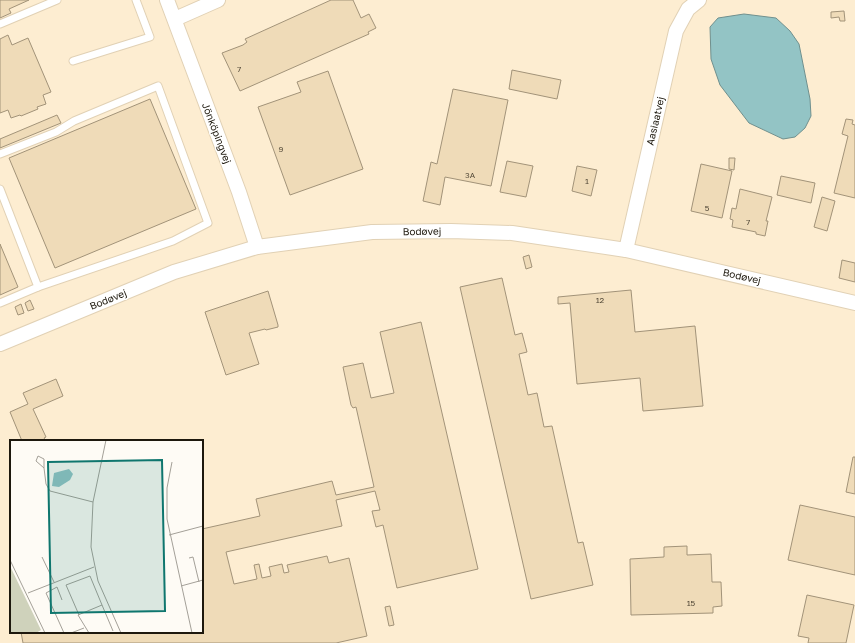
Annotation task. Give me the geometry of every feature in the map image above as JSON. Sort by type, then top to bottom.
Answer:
[{"type":"street","name":"Jönköpingvej","points":[[167,0],[239,192],[257,247]]},
{"type":"street","points":[[175,19],[218,0]]},
{"type":"street","name":"Aasiaatvej","points":[[626,250],[676,31],[688,9],[699,0]]},
{"type":"street","name":"Bodøvej","points":[[0,344],[174,272],[257,247],[372,232],[451,231],[512,233],[626,250],[855,303]]},
{"type":"lane","points":[[0,24],[57,0]]},
{"type":"lane","points":[[73,61],[150,37],[136,0]]},
{"type":"lane","points":[[0,154],[56,132],[74,120],[158,86],[208,223],[173,241],[38,287],[0,303]]},
{"type":"lane","points":[[0,189],[38,287]]},
{"type":"shaded area","points":[[0,0],[855,0],[855,643],[0,643]]},
{"type":"water","points":[[744,14],[776,18],[790,31],[799,44],[810,99],[811,116],[805,128],[795,137],[783,139],[749,123],[720,85],[711,59],[710,27],[718,18]]},
{"type":"building","points":[[0,0],[29,0],[9,9],[11,13],[0,18]]},
{"type":"building","points":[[331,0],[353,0],[361,18],[369,14],[376,28],[368,32],[369,34],[240,91],[222,53],[243,45],[247,42],[245,39]]},
{"type":"building","points":[[844,11],[845,21],[840,21],[839,17],[831,18],[831,12]]},
{"type":"building","points":[[8,35],[12,45],[28,38],[51,92],[43,95],[46,104],[21,116],[11,118],[8,110],[0,113],[0,39]]},
{"type":"building","points":[[512,70],[561,80],[557,99],[509,89]]},
{"type":"building","points":[[328,71],[363,169],[290,195],[258,107],[301,92],[297,82]]},
{"type":"building","points":[[453,89],[508,100],[491,186],[445,177],[440,205],[423,201],[431,162],[437,164]]},
{"type":"building","points":[[150,99],[196,209],[55,268],[9,158]]},
{"type":"building","points":[[57,115],[61,123],[0,148],[0,139]]},
{"type":"building","points":[[846,119],[853,120],[852,124],[855,125],[855,198],[834,193],[848,136],[842,134]]},
{"type":"building","points":[[729,158],[735,158],[734,170],[729,169]]},
{"type":"building","points":[[507,161],[533,166],[526,197],[500,192]]},
{"type":"building","points":[[701,164],[732,171],[722,218],[691,211]]},
{"type":"building","points":[[577,166],[597,170],[591,196],[572,191]]},
{"type":"building","points":[[781,176],[815,183],[811,203],[777,195]]},
{"type":"building","points":[[740,189],[772,197],[766,221],[768,221],[765,236],[756,234],[756,232],[732,227],[733,220],[730,219],[732,208],[736,209]]},
{"type":"building","points":[[822,197],[835,201],[827,231],[814,227]]},
{"type":"building","points":[[0,244],[18,287],[0,295]]},
{"type":"building","points":[[529,255],[532,267],[526,269],[523,257]]},
{"type":"building","points":[[842,260],[855,263],[855,282],[839,278]]},
{"type":"building","points":[[502,278],[515,335],[522,333],[527,352],[519,354],[528,395],[537,393],[544,427],[552,426],[578,543],[583,542],[593,585],[531,599],[460,287]]},
{"type":"building","points":[[631,290],[635,332],[695,326],[703,406],[643,411],[640,378],[577,384],[570,303],[558,304],[558,297]]},
{"type":"building","points":[[268,291],[278,327],[249,333],[259,364],[226,375],[205,312]]},
{"type":"building","points":[[30,300],[34,309],[28,311],[25,303]]},
{"type":"building","points":[[21,304],[24,313],[18,315],[15,307]]},
{"type":"building","points":[[421,322],[478,569],[397,588],[383,525],[376,527],[372,511],[380,510],[375,491],[336,500],[342,526],[226,552],[234,584],[257,579],[254,565],[259,564],[262,578],[271,576],[269,567],[282,564],[284,573],[289,572],[287,565],[327,556],[329,563],[349,558],[367,636],[336,643],[23,643],[21,633],[203,633],[203,529],[260,516],[256,499],[332,481],[336,495],[374,487],[356,407],[353,408],[351,405],[343,367],[363,363],[371,398],[394,393],[380,332]]},
{"type":"building","points":[[56,379],[63,396],[33,409],[46,437],[44,438],[45,440],[22,440],[10,412],[28,404],[23,393]]},
{"type":"building","points":[[853,457],[855,457],[855,494],[846,492]]},
{"type":"building","points":[[800,505],[855,517],[855,575],[788,560]]},
{"type":"building","points":[[687,546],[687,555],[711,554],[712,582],[721,582],[722,606],[713,607],[713,613],[631,615],[630,559],[664,557],[664,547]]},
{"type":"building","points":[[807,595],[854,605],[846,643],[808,643],[809,638],[798,636]]},
{"type":"building","points":[[390,606],[394,625],[389,626],[385,607]]}]
